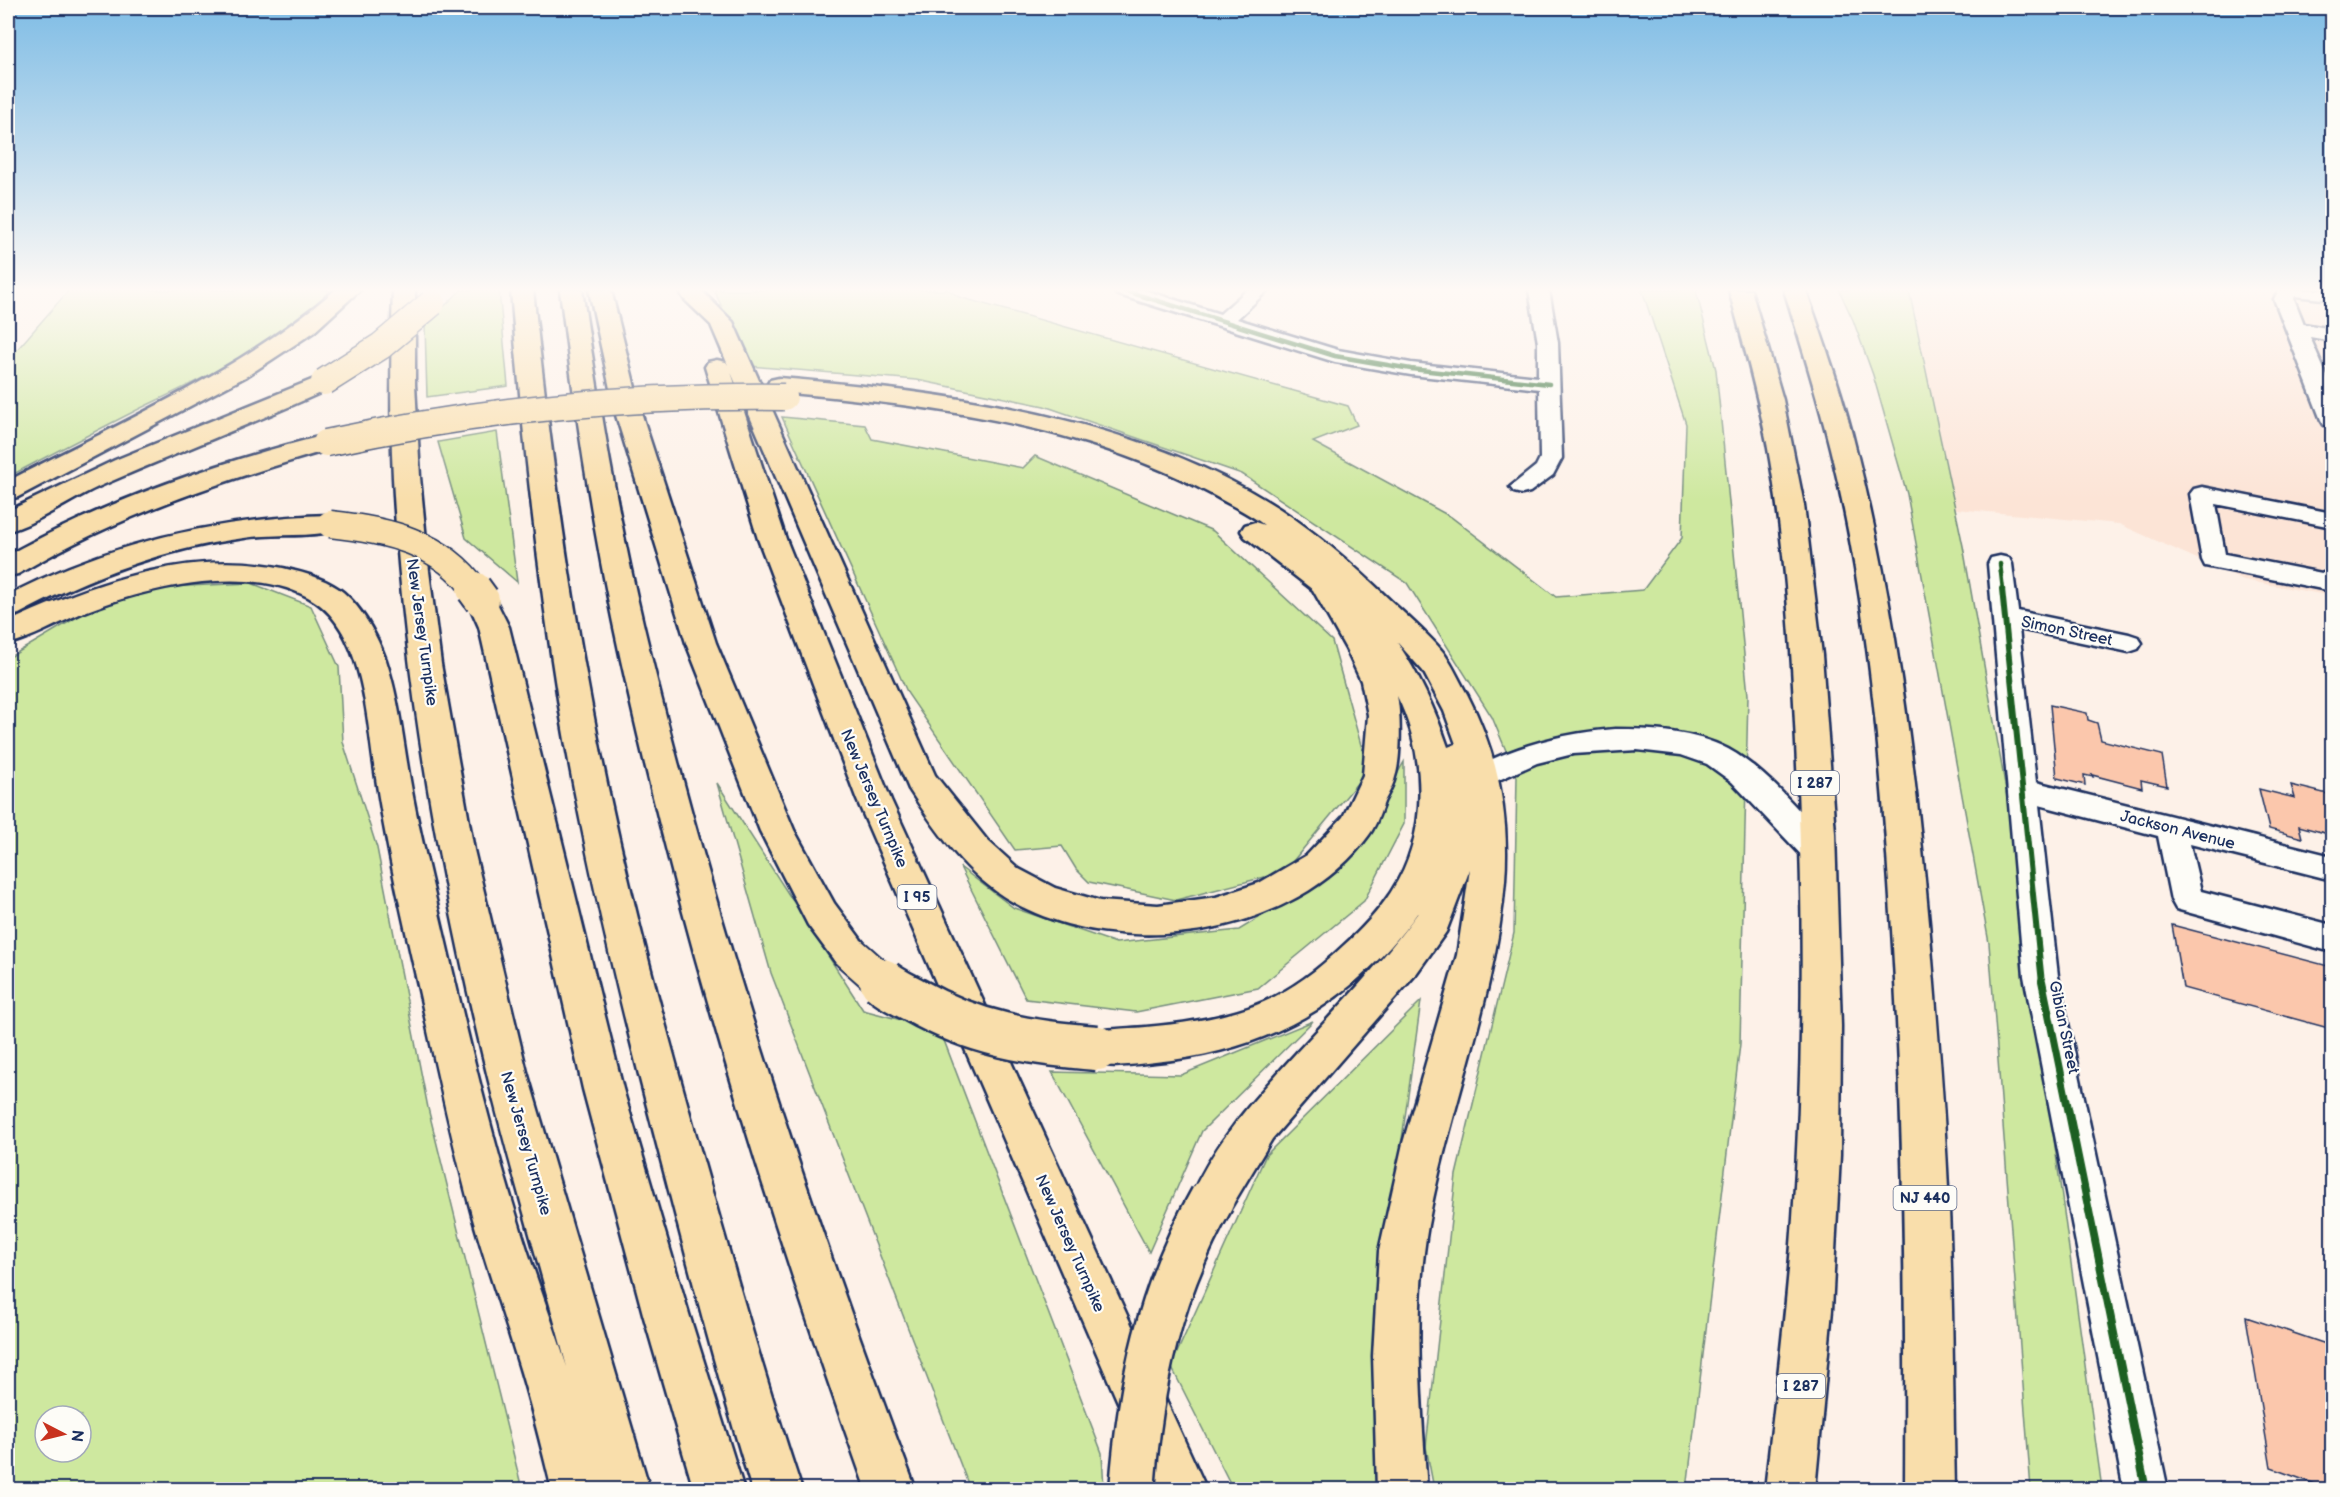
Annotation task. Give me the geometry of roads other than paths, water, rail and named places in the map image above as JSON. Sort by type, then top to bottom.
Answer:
[{"type":"highway","points":[[8,490],[256,360]]},
{"type":"highway","points":[[8,522],[75,488],[240,420],[324,382],[360,360]]},
{"type":"highway","name":"New Jersey Turnpike","points":[[402,360],[403,446],[411,545],[452,826],[497,1035],[625,1490]]},
{"type":"highway","points":[[529,360],[545,506],[569,670],[603,846],[664,1094],[750,1408],[777,1490]]},
{"type":"highway","points":[[581,360],[600,487],[633,650],[675,818],[742,1051],[847,1371],[891,1490]]},
{"type":"highway","points":[[616,360],[628,412],[701,643],[777,831],[821,914],[849,952],[885,984],[935,1012],[988,1033],[1041,1044],[1097,1048],[1157,1046],[1215,1036],[1271,1016],[1324,986],[1368,950],[1404,906],[1433,840],[1438,780],[1431,744],[1418,707],[1399,668],[1350,606],[1281,549],[1230,514],[1129,465],[1050,439],[954,416],[782,391]]},
{"type":"highway","name":"New Jersey Turnpike","points":[[715,360],[771,539],[874,800],[1182,1490]]},
{"type":"highway","points":[[738,360],[921,780],[948,822],[974,853],[1005,879],[1046,901],[1099,916],[1151,920],[1202,916],[1253,903],[1294,883],[1331,857],[1359,824],[1376,787],[1383,750],[1384,714],[1373,674],[1326,588]]},
{"type":"highway","name":"I 287","points":[[1760,360],[1778,437],[1797,560],[1806,640],[1819,853],[1822,967],[1821,1071],[1811,1283],[1790,1490]]},
{"type":"highway","name":"NJ 440","points":[[1817,360],[1846,465],[1876,615],[1895,747],[1909,907],[1923,1121],[1930,1490]]},
{"type":"highway","points":[[8,549],[126,495],[206,467],[327,437],[565,403],[782,391],[861,390],[963,404],[1105,438],[1164,460],[1243,497],[1291,528],[1378,601],[1414,644],[1433,662],[1455,700],[1472,739],[1483,776],[1490,826],[1481,932],[1416,1180],[1399,1271],[1396,1382],[1402,1490]]},
{"type":"highway","points":[[8,567],[79,531],[141,504],[327,437]]},
{"type":"highway","points":[[8,607],[36,591],[89,568],[190,537],[238,528],[283,524],[368,527],[402,536],[436,551],[461,572],[482,600],[494,627],[603,1089],[666,1314],[719,1490]]},
{"type":"highway","points":[[8,634],[58,610],[114,590],[166,577],[216,572],[259,573],[300,580],[334,600],[355,624],[368,654],[375,682],[402,827],[439,994],[494,1214],[544,1372],[577,1490]]},
{"type":"highway","points":[[1132,1490],[1139,1415],[1157,1329],[1182,1254],[1257,1125],[1419,943],[1433,921],[1448,885],[1460,846],[1463,823],[1462,772],[1457,742],[1442,703],[1414,644]]},
{"type":"street","points":[[1355,360],[1373,364],[1549,384]]},
{"type":"street","points":[[1522,487],[1545,470],[1551,458],[1548,360]]},
{"type":"street","points":[[2312,360],[2326,387],[2332,420]]},
{"type":"street","points":[[2332,520],[2202,494],[2214,560],[2332,583]]},
{"type":"street","name":"Gibian Street","points":[[2000,564],[2041,976],[2146,1490]]},
{"type":"street","name":"Simon Street","points":[[2006,617],[2128,643]]},
{"type":"street","points":[[1483,776],[1519,759],[1556,747],[1631,740],[1672,741],[1718,756],[1754,786],[1819,853]]},
{"type":"street","name":"Jackson Avenue","points":[[2023,790],[2332,868]]},
{"type":"street","points":[[2171,827],[2187,900],[2332,938]]}]
